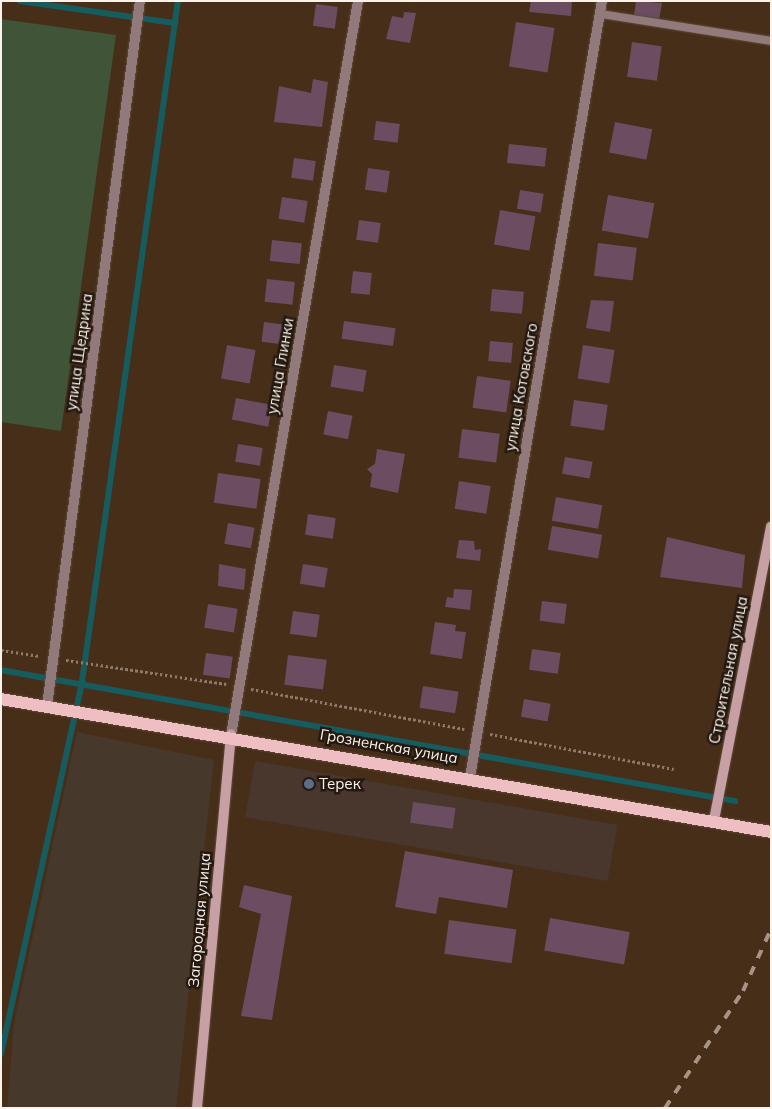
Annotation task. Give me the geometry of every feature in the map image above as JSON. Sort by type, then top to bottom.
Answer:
[{"type":"main road","name":"Строительная улица","points":[[714,820],[771,526]]},
{"type":"main road","name":"Грозненская улица","points":[[1,699],[231,735],[714,820],[771,832]]},
{"type":"main road","name":"Загородная улица","points":[[197,1108],[231,735]]},
{"type":"street","name":"улица Щедрина","points":[[47,706],[140,1]]},
{"type":"street","name":"улица Глинки","points":[[231,735],[358,1]]},
{"type":"street","name":"улица Котовского","points":[[470,777],[602,1]]},
{"type":"lane","points":[[600,14],[771,41]]},
{"type":"path","points":[[1,650],[239,687],[674,769]]},
{"type":"shaded area","points":[[77,732],[214,760],[176,1108],[7,1108],[14,1024]]},
{"type":"shaded area","points":[[255,761],[617,825],[608,881],[245,817]]},
{"type":"green space","points":[[1,19],[116,35],[61,431],[1,422]]},
{"type":"building","points":[[531,1],[572,1],[571,16],[529,12]]},
{"type":"building","points":[[636,1],[662,3],[659,20],[634,15]]},
{"type":"building","points":[[316,4],[338,7],[335,29],[313,26]]},
{"type":"building","points":[[404,12],[416,13],[410,43],[386,39],[392,16],[403,18]]},
{"type":"building","points":[[516,22],[555,28],[547,73],[509,66]]},
{"type":"building","points":[[632,42],[662,46],[657,81],[627,77]]},
{"type":"building","points":[[313,79],[328,82],[322,127],[274,122],[279,86],[311,93]]},
{"type":"building","points":[[376,121],[400,124],[398,143],[374,140]]},
{"type":"building","points":[[615,122],[652,129],[646,160],[609,152]]},
{"type":"building","points":[[509,144],[547,148],[545,167],[507,163]]},
{"type":"building","points":[[294,158],[316,161],[313,181],[291,178]]},
{"type":"building","points":[[368,168],[390,171],[387,193],[365,190]]},
{"type":"building","points":[[520,190],[544,194],[541,213],[517,209]]},
{"type":"building","points":[[608,195],[654,203],[648,239],[602,230]]},
{"type":"building","points":[[282,197],[308,201],[304,223],[279,219]]},
{"type":"building","points":[[500,210],[535,216],[529,251],[494,244]]},
{"type":"building","points":[[359,220],[381,223],[378,243],[356,240]]},
{"type":"building","points":[[272,240],[302,243],[300,264],[270,261]]},
{"type":"building","points":[[598,243],[637,248],[633,281],[594,276]]},
{"type":"building","points":[[353,271],[372,273],[370,295],[351,293]]},
{"type":"building","points":[[267,279],[295,282],[292,305],[265,302]]},
{"type":"building","points":[[492,289],[524,292],[522,314],[490,311]]},
{"type":"building","points":[[591,300],[614,301],[610,332],[586,328]]},
{"type":"building","points":[[344,321],[395,328],[393,346],[341,339]]},
{"type":"building","points":[[264,322],[288,325],[285,345],[262,342]]},
{"type":"building","points":[[490,341],[513,343],[511,363],[488,361]]},
{"type":"building","points":[[227,345],[256,350],[250,384],[221,378]]},
{"type":"building","points":[[583,345],[615,350],[609,384],[578,379]]},
{"type":"building","points":[[334,365],[367,370],[363,392],[331,387]]},
{"type":"building","points":[[477,376],[511,381],[506,412],[473,408]]},
{"type":"building","points":[[236,398],[272,405],[268,427],[232,420]]},
{"type":"building","points":[[574,400],[608,405],[604,430],[570,426]]},
{"type":"building","points":[[328,411],[353,416],[348,439],[323,435]]},
{"type":"building","points":[[462,429],[500,434],[496,462],[458,458]]},
{"type":"building","points":[[238,444],[263,448],[260,466],[235,462]]},
{"type":"building","points":[[377,449],[405,454],[398,493],[370,487],[372,474],[367,469],[375,464]]},
{"type":"building","points":[[565,457],[593,462],[590,479],[562,474]]},
{"type":"building","points":[[218,473],[261,479],[256,509],[214,503]]},
{"type":"building","points":[[459,481],[491,486],[486,514],[455,509]]},
{"type":"building","points":[[556,497],[602,505],[598,529],[552,521]]},
{"type":"building","points":[[308,514],[336,518],[333,539],[305,535]]},
{"type":"building","points":[[228,523],[255,528],[251,548],[224,544]]},
{"type":"building","points":[[552,526],[602,535],[598,558],[548,550]]},
{"type":"building","points":[[667,537],[745,555],[742,588],[660,577]]},
{"type":"building","points":[[459,540],[474,541],[475,550],[481,549],[480,561],[456,558]]},
{"type":"building","points":[[219,564],[246,569],[244,590],[218,586]]},
{"type":"building","points":[[303,564],[328,568],[325,588],[300,584]]},
{"type":"building","points":[[454,589],[472,590],[470,610],[445,607],[447,597],[453,598]]},
{"type":"building","points":[[542,601],[567,604],[564,624],[540,621]]},
{"type":"building","points":[[208,604],[238,609],[234,632],[204,628]]},
{"type":"building","points":[[293,611],[320,615],[317,638],[290,634]]},
{"type":"building","points":[[435,622],[456,625],[455,631],[466,632],[462,659],[430,654]]},
{"type":"building","points":[[532,649],[561,653],[558,674],[529,670]]},
{"type":"building","points":[[206,653],[233,657],[230,679],[203,675]]},
{"type":"building","points":[[288,655],[327,660],[323,690],[284,685]]},
{"type":"building","points":[[423,686],[459,692],[455,713],[420,708]]},
{"type":"building","points":[[524,699],[551,704],[547,721],[521,717]]},
{"type":"building","points":[[413,802],[456,808],[453,829],[410,823]]},
{"type":"building","points":[[405,851],[513,870],[507,908],[439,897],[436,914],[395,907]]},
{"type":"building","points":[[244,885],[292,896],[272,1020],[241,1016],[261,914],[239,907]]},
{"type":"building","points":[[550,918],[630,932],[624,965],[544,950]]},
{"type":"building","points":[[449,920],[516,929],[512,963],[444,954]]},
{"type":"waterway","points":[[20,1],[175,23]]},
{"type":"waterway","points":[[1,1054],[82,682],[178,1]]},
{"type":"waterway","points":[[1,670],[735,801]]},
{"type":"railway","points":[[665,1108],[743,991],[771,929]]},
{"type":"place","name":"Терек","points":[[309,784]]}]
